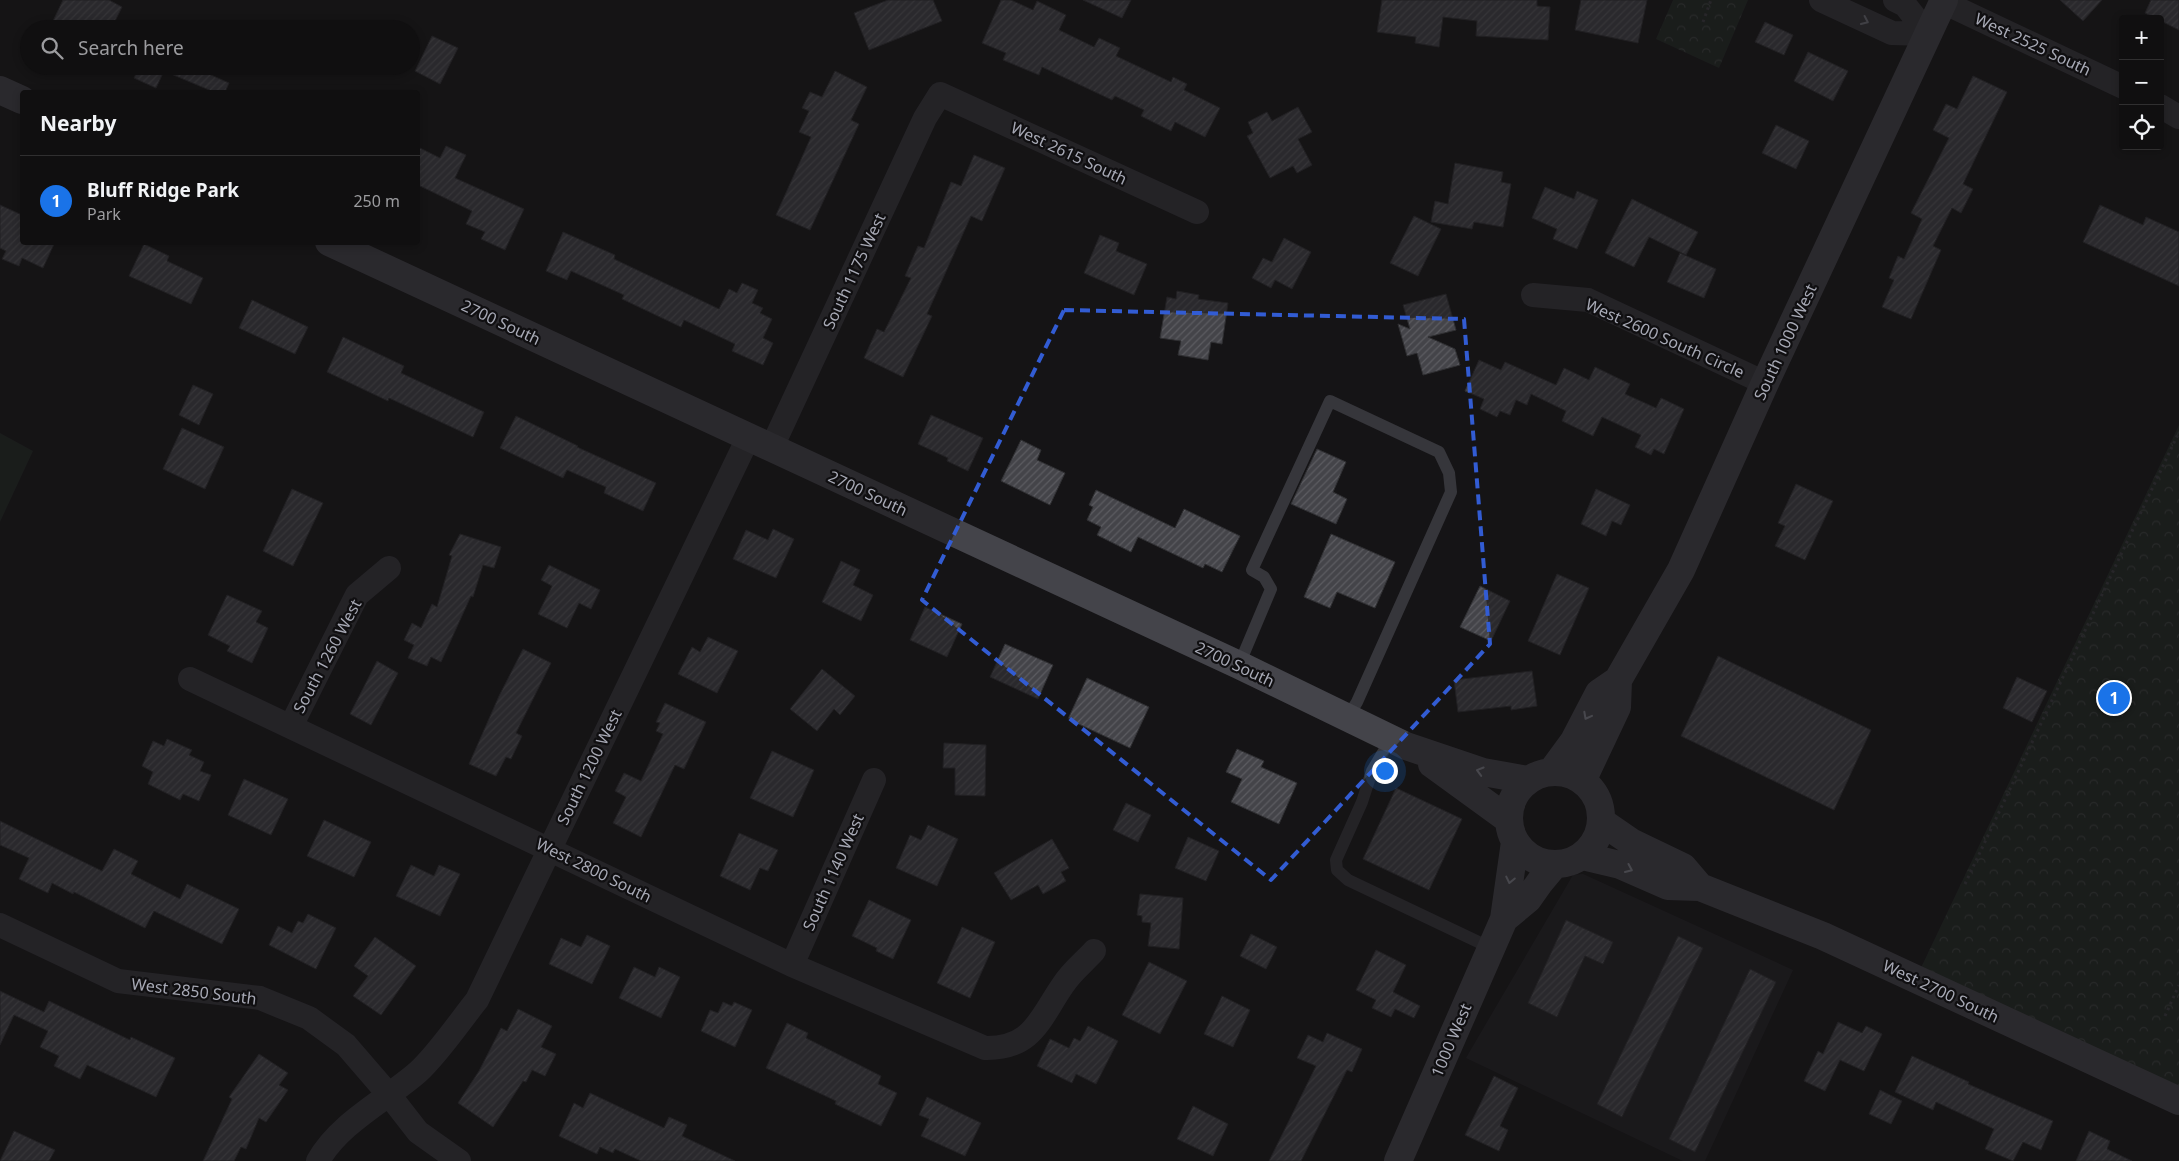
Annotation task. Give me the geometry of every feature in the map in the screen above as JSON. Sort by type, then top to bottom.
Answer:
[{"type":"main road","name":"South 1000 West","points":[[1540,776],[1574,741],[1599,693],[1618,680],[1681,570],[1765,383],[1943,1]]},
{"type":"main road","points":[[0,90],[20,99]]},
{"type":"main road","name":"2700 South","points":[[335,245],[1239,665],[1398,742]]},
{"type":"main road","name":"South 1000 West","points":[[1583,780],[1617,707],[1618,680]]},
{"type":"main road","points":[[1398,742],[1482,772],[1540,776],[1566,772],[1583,780],[1596,796],[1601,809],[1602,822],[1595,841],[1582,856],[1569,862],[1543,863],[1532,858],[1523,851],[1512,831],[1398,742]]},
{"type":"main road","points":[[1504,919],[1514,797],[1540,776]]},
{"type":"main road","name":"West 2700 South","points":[[1602,822],[1631,842],[1683,867],[1700,887]]},
{"type":"main road","name":"West 2700 South","points":[[1582,856],[1620,865],[1668,886],[1700,887],[1823,936],[2179,1101]]},
{"type":"main road","points":[[1504,919],[1528,899],[1555,864]]},
{"type":"main road","name":"1000 West","points":[[1398,1161],[1504,919]]},
{"type":"street","points":[[1821,0],[1892,33],[1928,34]]},
{"type":"street","points":[[1895,0],[1905,5],[1928,34]]},
{"type":"street","name":"West 2525 South","points":[[1943,1],[2119,85]]},
{"type":"street","name":"West 2615 South","points":[[940,94],[1197,212]]},
{"type":"street","name":"South 1175 West","points":[[760,442],[925,118],[940,94]]},
{"type":"street","points":[[2164,108],[2179,117]]},
{"type":"street","name":"West 2600 South Circle","points":[[1533,295],[1588,300],[1765,383]]},
{"type":"street","name":"South 1200 West","points":[[318,1161],[322,1153],[360,1115],[390,1096],[421,1070],[477,1000],[549,848],[647,650],[760,442]]},
{"type":"street","name":"South 1260 West","points":[[291,726],[357,595],[389,568]]},
{"type":"street","name":"West 2800 South","points":[[190,679],[792,965],[985,1048],[1001,1048],[1019,1041],[1036,1028],[1064,983],[1094,951]]},
{"type":"street","name":"South 1140 West","points":[[792,965],[874,780]]},
{"type":"street","name":"West 2850 South","points":[[0,925],[118,981],[260,998],[309,1018],[346,1045],[418,1132],[459,1161]]},
{"type":"lane","points":[[1239,665],[1271,589],[1264,577],[1252,570],[1330,401],[1439,452],[1449,473],[1451,492],[1357,702],[1348,718]]},
{"type":"lane","points":[[1398,742],[1372,771],[1362,802],[1336,860],[1337,870],[1348,880],[1490,948]]},
{"type":"path","points":[[1703,22],[1710,0]]},
{"type":"path","points":[[1966,884],[2179,432]]},
{"type":"path","points":[[2165,1016],[2179,985]]},
{"type":"highlighted area","points":[[1064,310],[1464,319],[1490,644],[1271,880],[922,600]]},
{"type":"shaded area","points":[[1583,874],[1793,970],[1705,1161],[1683,1161],[1466,1058],[1573,875]]},
{"type":"green space","points":[[1673,0],[1748,0],[1719,68],[1656,39]]},
{"type":"green space","points":[[2179,425],[2179,1090],[1919,972]]},
{"type":"green space","points":[[0,433],[33,451],[0,522]]},
{"type":"building","points":[[63,0],[109,0],[122,7],[116,20],[53,20]]},
{"type":"building","points":[[888,0],[933,0],[942,21],[869,50],[854,13]]},
{"type":"building","points":[[1001,0],[1011,0],[1033,10],[1037,1],[1066,15],[1059,30],[1094,47],[1099,38],[1120,48],[1116,56],[1171,82],[1173,77],[1187,84],[1184,90],[1220,108],[1205,137],[1175,122],[1171,131],[1141,116],[1144,110],[1115,96],[1112,100],[1042,67],[1039,75],[1003,60],[1006,53],[982,43]]},
{"type":"building","points":[[1083,0],[1131,0],[1122,18]]},
{"type":"building","points":[[1382,0],[1537,0],[1537,6],[1550,7],[1548,40],[1476,36],[1477,21],[1443,17],[1439,47],[1415,43],[1416,37],[1377,32]]},
{"type":"building","points":[[1581,0],[1647,0],[1638,43],[1575,30]]},
{"type":"building","points":[[2060,0],[2102,0],[2083,21]]},
{"type":"building","points":[[2151,0],[2179,0],[2179,30],[2164,22],[2164,15],[2149,15],[2145,13]]},
{"type":"building","points":[[1765,22],[1793,35],[1784,55],[1755,42]]},
{"type":"building","points":[[432,36],[458,48],[440,84],[420,74],[420,61]]},
{"type":"building","points":[[1808,52],[1848,71],[1833,101],[1794,81]]},
{"type":"building","points":[[835,71],[867,87],[851,120],[859,124],[810,230],[776,215],[811,137],[799,132],[809,111],[802,108],[810,92],[822,97]]},
{"type":"building","points":[[136,75],[162,75],[156,88],[134,78]]},
{"type":"building","points":[[174,75],[211,75],[229,83],[226,90],[209,90]]},
{"type":"building","points":[[1973,76],[2007,92],[1963,184],[1973,189],[1961,213],[1952,208],[1933,246],[1941,250],[1911,319],[1882,307],[1894,280],[1889,278],[1898,256],[1904,259],[1922,219],[1911,213],[1949,138],[1933,130],[1946,104],[1957,109]]},
{"type":"building","points":[[1298,107],[1312,132],[1298,139],[1312,165],[1297,173],[1293,166],[1270,178],[1247,136],[1253,133],[1248,122],[1267,112],[1272,121]]},
{"type":"building","points":[[1776,125],[1809,141],[1796,169],[1762,153]]},
{"type":"building","points":[[446,146],[466,155],[455,178],[524,209],[505,250],[481,239],[485,232],[466,224],[472,211],[420,186],[420,148],[440,158]]},
{"type":"building","points":[[974,155],[1005,168],[982,221],[971,216],[927,314],[932,316],[903,377],[864,358],[877,329],[884,332],[911,278],[905,276],[918,246],[924,248],[951,182],[961,186]]},
{"type":"building","points":[[1455,163],[1503,172],[1501,182],[1511,184],[1503,227],[1474,222],[1472,229],[1431,222],[1435,201],[1448,204]]},
{"type":"building","points":[[1545,187],[1574,199],[1577,191],[1598,200],[1577,249],[1553,239],[1557,229],[1532,218]]},
{"type":"building","points":[[1632,199],[1698,232],[1686,255],[1649,237],[1634,267],[1605,253]]},
{"type":"building","points":[[0,205],[20,214],[20,245],[54,245],[43,268],[22,258],[19,266],[2,259],[6,251],[0,248]]},
{"type":"building","points":[[2100,205],[2143,225],[2146,217],[2179,232],[2179,286],[2083,242]]},
{"type":"building","points":[[1414,216],[1441,229],[1418,276],[1390,263]]},
{"type":"building","points":[[563,232],[615,255],[614,259],[719,309],[729,289],[737,293],[742,283],[758,290],[752,303],[763,308],[760,313],[772,319],[763,338],[773,343],[763,365],[732,351],[735,344],[684,320],[681,327],[622,299],[624,295],[571,271],[567,280],[546,271]]},
{"type":"building","points":[[1100,235],[1119,243],[1116,251],[1147,264],[1134,295],[1084,273]]},
{"type":"building","points":[[1284,238],[1311,252],[1292,289],[1275,280],[1271,288],[1252,278],[1263,258],[1272,262]]},
{"type":"building","points":[[144,245],[146,245],[169,256],[167,261],[203,278],[191,304],[129,276]]},
{"type":"building","points":[[1680,253],[1716,269],[1704,298],[1667,282]]},
{"type":"building","points":[[1177,291],[1199,295],[1198,299],[1228,303],[1222,344],[1211,342],[1208,360],[1178,355],[1181,341],[1160,338],[1167,297],[1176,299]]},
{"type":"building","points":[[1446,294],[1456,330],[1428,337],[1455,349],[1460,365],[1423,375],[1417,353],[1407,356],[1398,324],[1410,329],[1403,305]]},
{"type":"building","points":[[252,300],[308,327],[295,354],[239,328]]},
{"type":"building","points":[[343,337],[404,366],[401,373],[484,412],[473,437],[389,398],[388,401],[327,372]]},
{"type":"building","points":[[1479,360],[1501,370],[1505,362],[1556,385],[1564,368],[1589,380],[1595,367],[1630,384],[1625,394],[1656,408],[1661,398],[1684,409],[1664,454],[1654,449],[1651,455],[1635,447],[1641,435],[1602,417],[1593,436],[1562,421],[1566,411],[1531,394],[1527,405],[1516,400],[1510,415],[1500,411],[1497,417],[1480,409],[1484,399],[1465,391]]},
{"type":"building","points":[[193,385],[213,394],[199,425],[179,415]]},
{"type":"building","points":[[931,415],[983,438],[968,471],[947,461],[948,458],[918,444]]},
{"type":"building","points":[[516,416],[577,447],[656,483],[643,511],[604,493],[606,487],[567,470],[563,478],[500,448]]},
{"type":"building","points":[[182,428],[224,447],[205,489],[163,469]]},
{"type":"building","points":[[1021,440],[1041,450],[1037,460],[1065,473],[1050,505],[1001,481]]},
{"type":"building","points":[[1317,449],[1346,462],[1333,492],[1347,499],[1336,524],[1291,504]]},
{"type":"building","points":[[1796,484],[1833,501],[1805,560],[1775,546],[1785,526],[1778,523]]},
{"type":"building","points":[[292,489],[323,503],[293,566],[263,551]]},
{"type":"building","points":[[1596,489],[1630,505],[1621,525],[1612,521],[1606,536],[1581,524]]},
{"type":"building","points":[[1096,490],[1175,528],[1184,509],[1240,536],[1222,572],[1205,564],[1203,568],[1138,537],[1131,552],[1097,535],[1101,527],[1087,520],[1093,507],[1089,505]]},
{"type":"building","points":[[773,529],[794,539],[776,578],[733,559],[746,530],[768,540]]},
{"type":"building","points":[[460,534],[501,547],[494,568],[483,565],[473,597],[471,596],[441,662],[431,657],[427,666],[408,658],[414,645],[404,640],[412,623],[421,628],[432,604],[437,607],[452,556],[449,555]]},
{"type":"building","points":[[1331,534],[1395,562],[1375,608],[1337,592],[1330,608],[1304,597]]},
{"type":"building","points":[[841,561],[860,570],[853,585],[873,595],[861,621],[822,602]]},
{"type":"building","points":[[549,565],[600,590],[591,609],[579,603],[567,628],[538,614],[552,586],[541,580]]},
{"type":"building","points":[[1557,574],[1589,588],[1560,655],[1528,641]]},
{"type":"building","points":[[1480,586],[1510,601],[1491,641],[1460,627]]},
{"type":"building","points":[[227,595],[262,611],[256,622],[268,628],[252,663],[227,651],[230,646],[208,635]]},
{"type":"building","points":[[925,607],[962,624],[947,657],[910,640]]},
{"type":"building","points":[[708,637],[738,651],[717,693],[678,674],[692,647],[700,652]]},
{"type":"building","points":[[1005,644],[1053,665],[1038,699],[990,677]]},
{"type":"building","points":[[523,649],[551,663],[516,733],[522,736],[511,759],[506,757],[496,776],[469,764],[499,696]]},
{"type":"building","points":[[1718,656],[1871,730],[1834,810],[1681,736]]},
{"type":"building","points":[[377,661],[398,673],[371,725],[350,714]]},
{"type":"building","points":[[822,669],[855,696],[840,715],[834,709],[817,731],[790,709]]},
{"type":"building","points":[[1532,671],[1537,706],[1511,710],[1511,706],[1458,712],[1454,680]]},
{"type":"building","points":[[2017,677],[2047,691],[2032,722],[2003,708]]},
{"type":"building","points":[[1087,678],[1149,707],[1130,748],[1068,719]]},
{"type":"building","points":[[665,703],[706,722],[684,769],[675,765],[641,837],[613,823],[626,797],[615,791],[624,773],[641,781],[663,734],[656,731],[660,723],[656,722]]},
{"type":"building","points":[[167,739],[192,750],[189,755],[204,762],[200,771],[211,775],[199,801],[183,794],[180,800],[148,784],[153,772],[142,766],[153,741],[164,746]]},
{"type":"building","points":[[944,743],[986,745],[985,796],[955,795],[955,768],[943,768]]},
{"type":"building","points":[[1237,749],[1264,761],[1261,767],[1297,783],[1279,824],[1231,802],[1242,779],[1226,772]]},
{"type":"building","points":[[772,751],[814,770],[793,817],[750,798]]},
{"type":"building","points":[[244,779],[288,799],[271,835],[228,815]]},
{"type":"building","points":[[1396,788],[1462,819],[1429,890],[1363,859]]},
{"type":"building","points":[[1126,803],[1151,815],[1138,842],[1113,830]]},
{"type":"building","points":[[324,820],[371,842],[354,877],[307,856]]},
{"type":"building","points":[[0,821],[102,871],[114,849],[138,861],[131,874],[180,899],[187,884],[239,909],[222,944],[154,911],[145,928],[52,883],[48,893],[19,879],[29,858],[0,845]]},
{"type":"building","points":[[928,825],[958,839],[937,886],[896,868],[910,835],[921,840]]},
{"type":"building","points":[[739,833],[778,850],[768,871],[760,868],[750,890],[720,876]]},
{"type":"building","points":[[1188,837],[1219,851],[1206,881],[1175,868]]},
{"type":"building","points":[[1052,839],[1069,868],[1061,872],[1066,881],[1043,894],[1038,885],[1011,900],[994,873]]},
{"type":"building","points":[[411,865],[434,876],[439,865],[460,874],[440,916],[396,896]]},
{"type":"building","points":[[1140,894],[1183,898],[1179,949],[1148,946],[1151,923],[1142,922],[1142,916],[1137,915]]},
{"type":"building","points":[[869,900],[911,920],[893,959],[876,951],[877,948],[852,936]]},
{"type":"building","points":[[308,914],[336,928],[316,969],[269,945],[278,926],[292,933],[298,921],[303,923]]},
{"type":"building","points":[[1566,920],[1613,942],[1603,964],[1585,956],[1557,1017],[1528,1003]]},
{"type":"building","points":[[962,927],[995,942],[970,998],[937,983]]},
{"type":"building","points":[[1251,934],[1277,947],[1266,969],[1240,956]]},
{"type":"building","points":[[587,935],[610,946],[592,984],[549,964],[561,938],[581,947]]},
{"type":"building","points":[[1678,936],[1703,948],[1622,1117],[1597,1104]]},
{"type":"building","points":[[375,937],[416,966],[381,1015],[353,996],[368,976],[354,966]]},
{"type":"building","points":[[1376,950],[1406,965],[1393,992],[1420,1006],[1414,1018],[1395,1009],[1391,1017],[1372,1008],[1376,1000],[1356,990]]},
{"type":"building","points":[[1149,962],[1187,981],[1160,1034],[1122,1015]]},
{"type":"building","points":[[634,967],[655,977],[659,967],[680,977],[661,1018],[619,998]]},
{"type":"building","points":[[1750,969],[1776,982],[1695,1152],[1669,1139]]},
{"type":"building","points":[[0,991],[44,1012],[49,1001],[130,1040],[131,1037],[175,1058],[156,1097],[87,1065],[80,1079],[54,1066],[59,1056],[40,1047],[48,1031],[14,1015],[0,1045]]},
{"type":"building","points":[[1222,996],[1250,1010],[1233,1047],[1204,1034]]},
{"type":"building","points":[[723,1002],[732,1006],[734,1002],[752,1010],[735,1047],[701,1031],[710,1010],[718,1013]]},
{"type":"building","points":[[518,1009],[552,1026],[541,1047],[556,1054],[545,1076],[532,1070],[526,1082],[523,1081],[493,1127],[458,1103],[479,1071],[501,1028],[507,1031]]},
{"type":"building","points":[[1838,1022],[1862,1033],[1866,1026],[1882,1034],[1864,1071],[1840,1060],[1825,1091],[1804,1081],[1818,1051],[1823,1054]]},
{"type":"building","points":[[787,1023],[808,1033],[806,1038],[881,1076],[878,1084],[897,1093],[881,1126],[835,1104],[836,1101],[766,1068]]},
{"type":"building","points":[[1088,1026],[1118,1041],[1096,1084],[1076,1074],[1072,1083],[1037,1066],[1050,1039],[1069,1048],[1074,1038],[1080,1041]]},
{"type":"building","points":[[1327,1033],[1362,1049],[1352,1072],[1347,1070],[1301,1161],[1269,1161],[1316,1066],[1297,1058],[1308,1035],[1323,1042]]},
{"type":"building","points":[[259,1054],[288,1073],[279,1085],[288,1090],[266,1122],[259,1118],[246,1149],[241,1147],[234,1161],[203,1161],[232,1099],[229,1097]]},
{"type":"building","points":[[1912,1056],[1969,1082],[1968,1084],[2053,1121],[2041,1150],[2023,1142],[2013,1161],[1985,1149],[1994,1129],[1936,1102],[1933,1110],[1895,1092]]},
{"type":"building","points":[[1494,1076],[1518,1088],[1500,1126],[1508,1130],[1499,1151],[1465,1135]]},
{"type":"building","points":[[1880,1090],[1902,1101],[1891,1124],[1869,1114]]},
{"type":"building","points":[[590,1093],[664,1128],[669,1117],[687,1125],[682,1136],[735,1161],[641,1161],[615,1149],[613,1153],[600,1147],[597,1154],[559,1136],[574,1103],[583,1108]]},
{"type":"building","points":[[927,1097],[981,1123],[965,1156],[921,1136],[929,1119],[919,1115]]},
{"type":"building","points":[[1193,1106],[1228,1124],[1213,1156],[1177,1139]]},
{"type":"building","points":[[14,1131],[55,1150],[49,1161],[0,1161]]},
{"type":"building","points":[[2089,1131],[2110,1141],[2107,1149],[2132,1161],[2076,1161]]},
{"type":"place","name":"Bluff Ridge Park","points":[[2114,698]]}]
